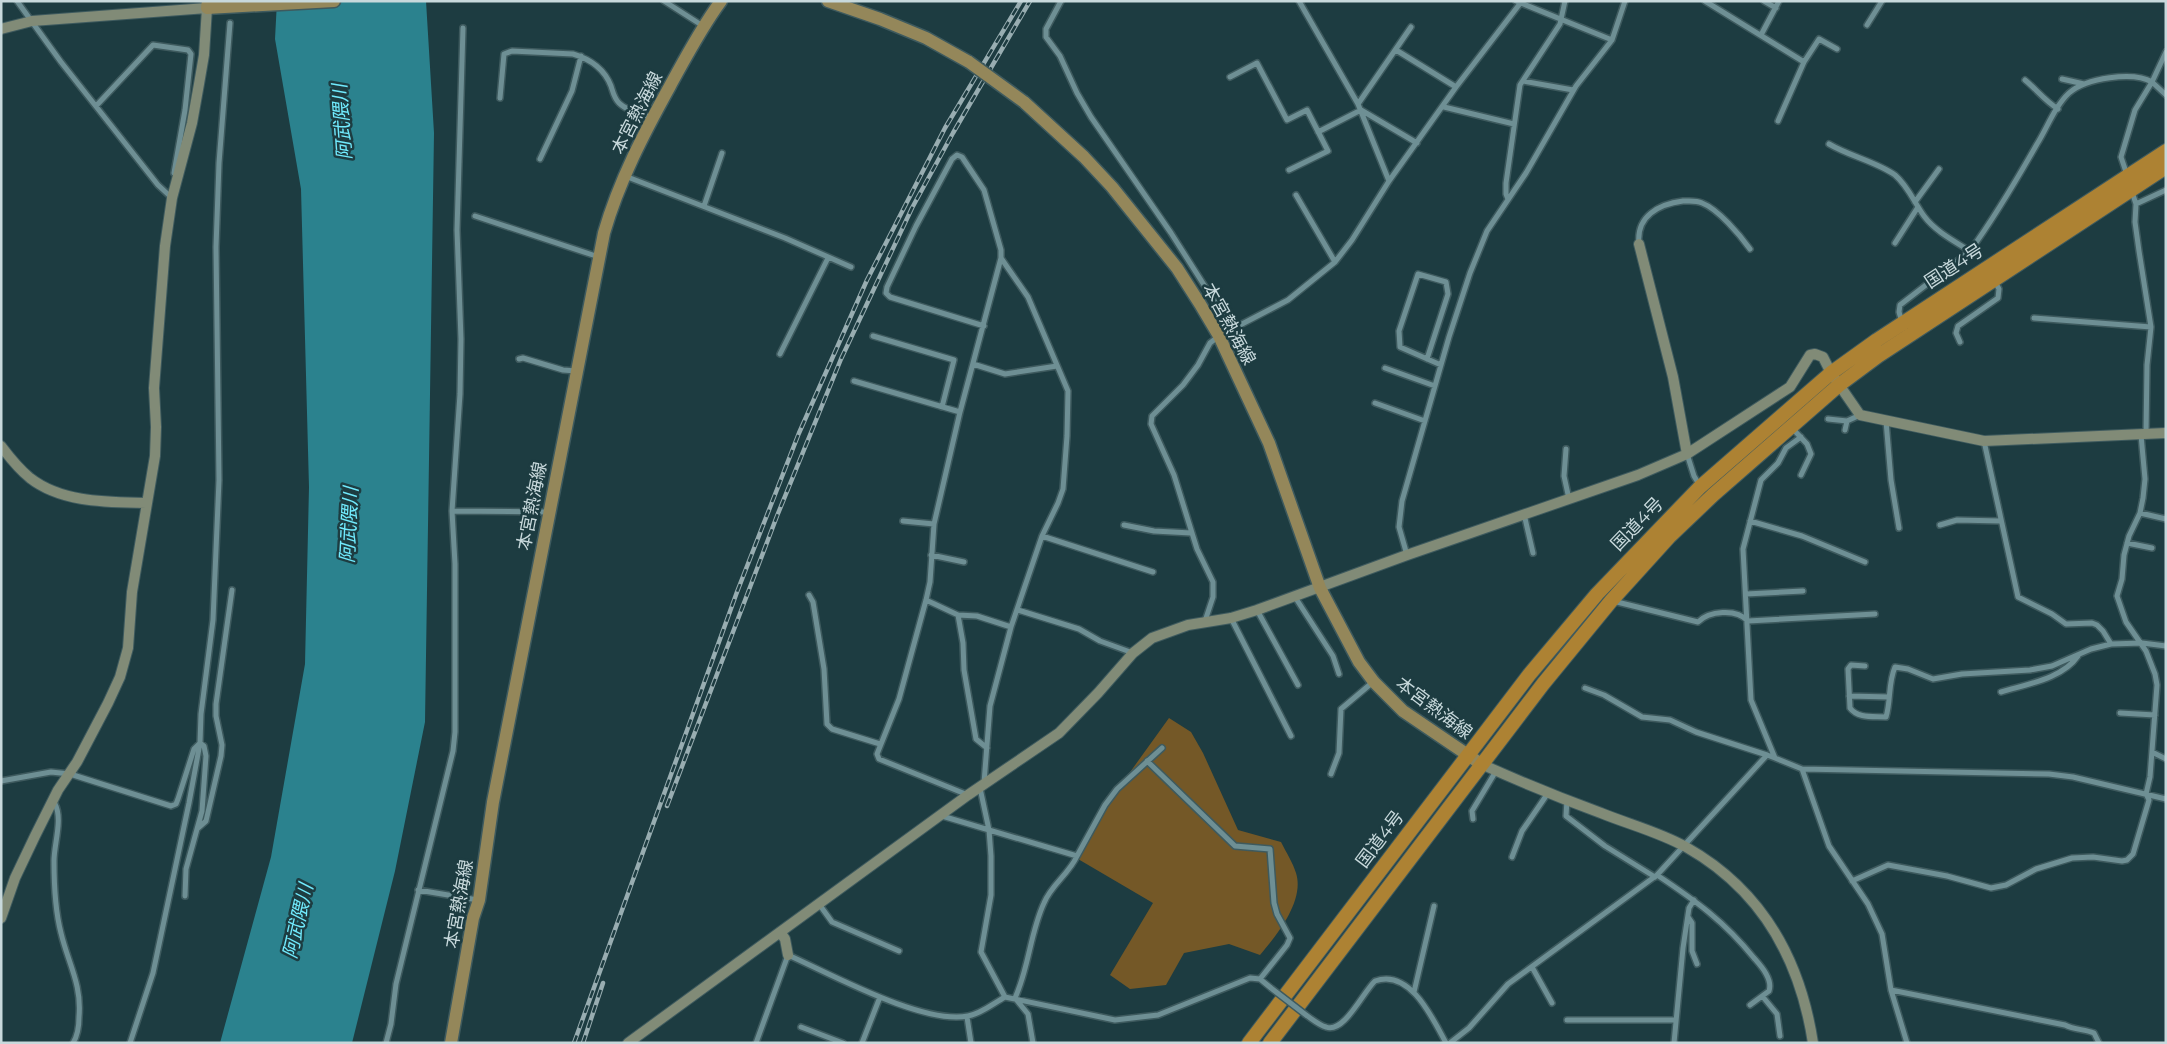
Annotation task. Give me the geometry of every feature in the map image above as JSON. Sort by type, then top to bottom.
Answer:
[{"type":"highway","name":"国道4号","points":[[1270,1043],[1481,764],[1611,601],[1669,537],[1790,426],[1835,379],[1878,356],[1993,280],[2129,183],[2166,150]]},
{"type":"highway","name":"国道4号","points":[[1249,1043],[1529,675],[1597,594],[1700,487],[1835,379],[1902,322],[2129,183],[2166,167]]},
{"type":"main road","points":[[208,5],[239,8],[334,1]]},
{"type":"main road","name":"本宮熱海線","points":[[451,1043],[473,918],[479,900],[493,802],[576,371],[609,216],[652,118],[703,26],[721,1]]},
{"type":"main road","name":"本宮熱海線","points":[[828,1],[880,19],[926,38],[969,62],[1024,102],[1084,157],[1130,208],[1177,268],[1219,336],[1269,443],[1320,588],[1359,662],[1374,682],[1403,711],[1481,764]]},
{"type":"street","points":[[16,1],[158,185],[170,196]]},
{"type":"street","points":[[664,1],[703,26]]},
{"type":"street","points":[[1061,1],[1046,29],[1046,37],[1060,56],[1077,93],[1091,117],[1171,233],[1232,329]]},
{"type":"street","points":[[1299,1],[1358,104],[1389,181]]},
{"type":"street","points":[[1508,198],[1506,183],[1522,81],[1562,20],[1565,1]]},
{"type":"street","points":[[1407,555],[1399,527],[1402,501],[1470,273],[1487,231],[1526,173],[1573,90],[1612,40],[1625,1]]},
{"type":"street","points":[[1705,1],[1804,62]]},
{"type":"street","points":[[1764,1],[1776,8]]},
{"type":"street","points":[[1761,35],[1779,1]]},
{"type":"street","points":[[1867,25],[1882,1]]},
{"type":"street","points":[[1205,621],[1214,588],[1206,564],[1191,533],[1174,476],[1151,420],[1186,380],[1210,343],[1219,336],[1288,300],[1335,262],[1352,240],[1389,181],[1520,2],[1612,40]]},
{"type":"street","points":[[1,29],[32,21],[208,5],[204,56],[192,123],[170,196]]},
{"type":"street","points":[[130,1043],[153,973],[200,743],[201,714],[213,620],[220,480],[216,247],[218,163],[230,23]]},
{"type":"street","points":[[1358,104],[1411,27]]},
{"type":"street","points":[[386,1043],[392,1024],[396,984],[410,934],[418,890],[453,751],[456,697],[455,564],[452,511],[460,394],[461,340],[457,230],[463,28]]},
{"type":"street","points":[[1778,121],[1804,62],[1819,38],[1837,49]]},
{"type":"street","points":[[1,918],[15,878],[51,803],[70,774],[108,703],[124,666],[128,648],[132,592],[155,456],[154,388],[165,246],[170,196],[185,110],[190,51],[153,45],[96,106]]},
{"type":"street","points":[[1396,50],[1456,87]]},
{"type":"street","points":[[500,98],[504,54],[520,51],[562,53],[581,56],[592,62],[608,79],[615,98],[620,104],[652,118]]},
{"type":"street","points":[[1852,881],[1888,865],[1947,876],[1992,888],[2006,885],[2036,870],[2072,858],[2093,857],[2122,861],[2128,860],[2133,854],[2149,800],[2146,794],[2152,752],[2157,685],[2155,674],[2142,642],[2126,622],[2118,598],[2127,543],[2140,513],[2145,479],[2144,434],[2147,364],[2151,327],[2137,242],[2136,204],[2121,157],[2135,110],[2152,82],[2166,52]]},
{"type":"street","points":[[540,159],[568,99],[581,56]]},
{"type":"street","points":[[1230,77],[1257,63],[1287,120],[1307,110],[1328,151],[1289,170]]},
{"type":"street","points":[[1902,322],[1899,312],[1900,305],[1970,251],[2008,194],[2070,92],[2084,84],[2132,76],[2144,78],[2152,82],[2166,95]]},
{"type":"street","points":[[2062,79],[2084,84]]},
{"type":"street","points":[[2024,80],[2043,94],[2048,102],[2058,109]]},
{"type":"street","points":[[1522,81],[1573,90]]},
{"type":"street","points":[[1444,107],[1514,124]]},
{"type":"street","points":[[1318,132],[1361,110]]},
{"type":"street","points":[[1361,110],[1417,143]]},
{"type":"street","points":[[1829,144],[1847,154],[1881,167],[1894,175],[1904,184],[1925,217],[1941,232],[1970,251]]},
{"type":"street","points":[[704,206],[722,154]]},
{"type":"street","points":[[968,795],[879,759],[877,754],[899,699],[926,600],[930,582],[934,524],[960,412],[984,326],[1001,258],[1001,250],[984,190],[962,157],[955,156],[916,226],[886,293],[890,297],[984,326]]},
{"type":"street","points":[[1895,242],[1939,169]]},
{"type":"street","points":[[626,176],[851,267]]},
{"type":"street","points":[[2136,204],[2166,190]]},
{"type":"street","points":[[1296,195],[1335,262]]},
{"type":"street","points":[[1700,487],[1694,476],[1687,454],[1672,377],[1639,244],[1639,231],[1641,225],[1653,210],[1664,204],[1690,201],[1704,203],[1742,238],[1750,249]]},
{"type":"street","points":[[475,216],[599,257]]},
{"type":"street","points":[[780,354],[828,258]]},
{"type":"street","points":[[1001,258],[1028,297],[1068,391],[1065,477],[1058,503],[1042,536],[1011,627],[990,706],[982,785],[989,830],[991,895],[981,952],[1006,997]]},
{"type":"street","points":[[1427,359],[1448,294],[1446,282],[1418,274],[1399,331],[1400,347],[1427,359],[1441,365]]},
{"type":"street","points":[[1960,342],[1956,333],[1958,326],[1998,298],[1999,289],[1993,280]]},
{"type":"street","points":[[2034,318],[2151,327]]},
{"type":"street","points":[[873,336],[954,360],[942,407]]},
{"type":"street","points":[[628,1043],[968,795],[1059,732],[1098,693],[1133,653],[1160,634],[1205,621],[1231,618],[1258,610],[1407,555],[1638,475],[1687,454],[1790,387],[1810,355],[1815,354],[1823,357],[1835,379],[1860,415]]},
{"type":"street","points":[[519,359],[523,358],[563,370],[576,371]]},
{"type":"street","points":[[973,364],[1006,374],[1057,366]]},
{"type":"street","points":[[1385,368],[1435,386]]},
{"type":"street","points":[[854,382],[960,412]]},
{"type":"street","points":[[1375,403],[1425,421]]},
{"type":"street","points":[[1828,419],[1847,421],[1860,415],[1984,442],[2166,433]]},
{"type":"street","points":[[1845,430],[1847,421]]},
{"type":"street","points":[[1886,421],[1891,480],[1899,528]]},
{"type":"street","points":[[1790,426],[1807,444],[1811,454],[1801,475]]},
{"type":"street","points":[[1775,758],[1751,700],[1743,549],[1761,480],[1778,464],[1786,448],[1801,437]]},
{"type":"street","points":[[1984,442],[2018,597],[2052,614],[2066,624],[2092,623],[2097,625],[2111,644]]},
{"type":"street","points":[[1566,449],[1564,476],[1569,499]]},
{"type":"street","points":[[2,451],[32,479],[61,492],[87,500],[146,503]]},
{"type":"street","points":[[452,511],[550,512]]},
{"type":"street","points":[[2140,513],[2166,519]]},
{"type":"street","points":[[1524,514],[1533,553]]},
{"type":"street","points":[[1940,525],[1957,520],[2000,521]]},
{"type":"street","points":[[903,521],[934,524]]},
{"type":"street","points":[[1750,522],[1802,536],[1865,562]]},
{"type":"street","points":[[1124,525],[1154,531],[1191,533]]},
{"type":"street","points":[[1042,536],[1153,572]]},
{"type":"street","points":[[2127,543],[2152,548]]},
{"type":"street","points":[[931,555],[964,562]]},
{"type":"street","points":[[197,829],[206,821],[221,756],[222,745],[216,716],[216,704],[232,590]]},
{"type":"street","points":[[1746,594],[1803,591]]},
{"type":"street","points":[[809,595],[813,602],[824,669],[827,724],[832,729],[880,744]]},
{"type":"street","points":[[1295,597],[1332,656],[1339,674]]},
{"type":"street","points":[[926,600],[958,615],[977,616],[1011,627]]},
{"type":"street","points":[[1611,601],[1698,622],[1703,617],[1716,613],[1732,614],[1745,617],[1748,620],[1875,614]]},
{"type":"street","points":[[1018,610],[1079,628],[1100,641],[1133,653]]},
{"type":"street","points":[[1258,610],[1298,684]]},
{"type":"street","points":[[958,615],[963,642],[964,670],[976,738],[987,748]]},
{"type":"street","points":[[1231,618],[1291,736]]},
{"type":"street","points":[[1864,666],[1851,666],[1848,669],[1850,708],[1854,713],[1861,716],[1886,717],[1890,704],[1889,697],[1895,667],[1908,669],[1933,679],[1962,674],[2042,669],[2078,656],[2090,649],[2111,644],[2142,642],[2166,646]]},
{"type":"street","points":[[2001,692],[2066,670],[2071,667],[2078,656]]},
{"type":"street","points":[[1331,774],[1339,753],[1341,709],[1374,682]]},
{"type":"street","points":[[1585,688],[1604,695],[1642,717],[1670,720],[1696,732],[1802,769],[2050,774],[2082,779],[2166,798]]},
{"type":"street","points":[[1849,696],[1889,697]]},
{"type":"street","points":[[2120,713],[2155,715]]},
{"type":"street","points":[[1,781],[51,772],[70,774],[171,806],[176,804],[194,749],[200,743]]},
{"type":"street","points":[[185,896],[186,869],[202,812],[206,756],[204,746],[200,743]]},
{"type":"street","points":[[1015,998],[1024,979],[1043,905],[1077,856],[1105,805],[1117,789],[1162,748]]},
{"type":"street","points":[[2152,752],[2166,759]]},
{"type":"street","points":[[788,955],[907,1008],[960,1018],[967,1017],[1006,997],[1115,1020],[1158,1015],[1250,978],[1260,979],[1326,1028],[1338,1026],[1348,1016],[1372,983],[1379,980],[1399,983],[1414,992],[1448,1043],[1469,1028],[1508,984],[1656,876],[1767,756]]},
{"type":"street","points":[[1147,761],[1235,846],[1270,849],[1274,903],[1277,914],[1290,938],[1287,945],[1260,979]]},
{"type":"street","points":[[1481,764],[1548,793],[1685,846],[1715,866],[1733,881],[1768,920],[1785,947],[1798,979],[1808,1012],[1813,1043]]},
{"type":"street","points":[[1802,769],[1829,846],[1868,904],[1882,934],[1892,990],[1907,1043]]},
{"type":"street","points":[[1473,819],[1472,811],[1496,771]]},
{"type":"street","points":[[1512,856],[1522,831],[1548,793]]},
{"type":"street","points":[[1567,800],[1566,816],[1606,846],[1694,900],[1734,934],[1762,969],[1770,988],[1763,997],[1750,1005]]},
{"type":"street","points":[[51,803],[55,804],[58,813],[54,858],[55,885],[61,933],[79,989],[79,1027],[73,1043]]},
{"type":"street","points":[[941,816],[1077,856]]},
{"type":"street","points":[[418,890],[479,900]]},
{"type":"street","points":[[1674,1043],[1675,1020],[1688,917],[1694,900]]},
{"type":"street","points":[[819,904],[832,922],[900,951]]},
{"type":"street","points":[[1414,992],[1434,906]]},
{"type":"street","points":[[1688,917],[1692,923],[1691,946],[1697,964]]},
{"type":"street","points":[[756,1043],[788,955],[785,939],[780,932]]},
{"type":"street","points":[[1532,967],[1552,1003]]},
{"type":"street","points":[[1892,990],[2065,1025],[2075,1030],[2094,1033],[2099,1043]]},
{"type":"street","points":[[862,1043],[880,997]]},
{"type":"street","points":[[1763,997],[1777,1014],[1780,1036]]},
{"type":"street","points":[[1015,998],[1028,1014],[1033,1043]]},
{"type":"street","points":[[967,1017],[971,1043]]},
{"type":"street","points":[[1566,1020],[1675,1020]]},
{"type":"street","points":[[801,1027],[843,1043]]},
{"type":"shaded area","points":[[1169,718],[1191,732],[1203,753],[1238,830],[1281,842],[1296,873],[1298,884],[1293,906],[1281,928],[1260,955],[1229,944],[1184,953],[1166,985],[1130,989],[1110,975],[1153,903],[1078,859],[1110,800]]},
{"type":"water","name":"阿武隈川","points":[[277,1],[426,1],[434,133],[425,722],[395,871],[352,1043],[220,1043],[271,857],[305,664],[309,487],[301,189],[275,39]]},
{"type":"railway","points":[[574,1043],[737,592],[799,433],[867,280],[945,128],[1021,1]]},
{"type":"railway","points":[[667,806],[777,516],[841,359],[912,208],[953,133],[1030,1]]},
{"type":"railway","points":[[583,1043],[603,983]]}]
